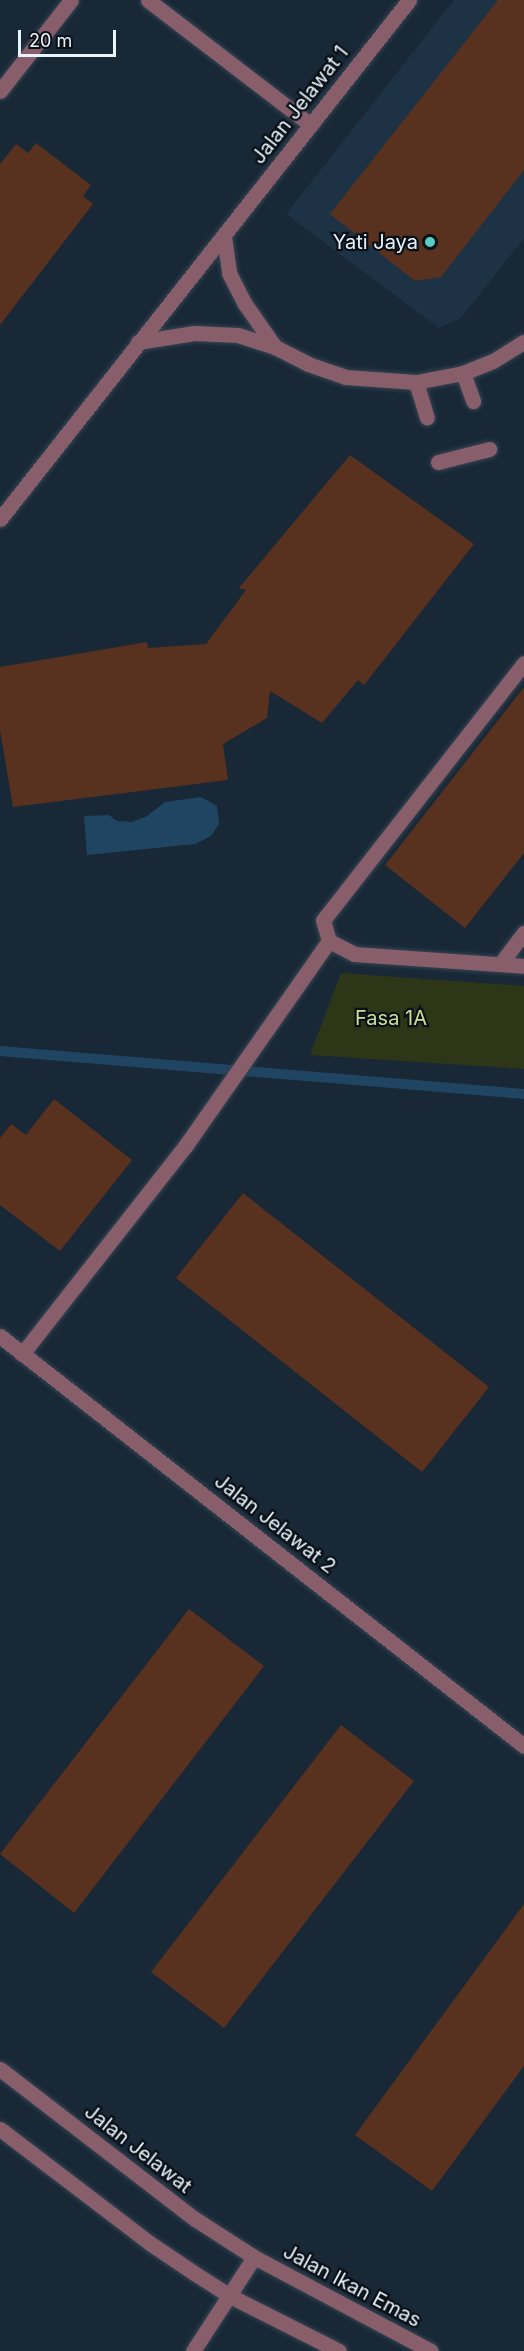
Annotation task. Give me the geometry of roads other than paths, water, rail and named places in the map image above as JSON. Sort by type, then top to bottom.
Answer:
[{"type":"street","points":[[0,91],[71,0]]},
{"type":"street","points":[[148,0],[311,125]]},
{"type":"street","name":"Jalan Jelawat 1","points":[[0,519],[410,0]]},
{"type":"street","points":[[224,236],[230,273],[245,304],[275,347]]},
{"type":"street","points":[[138,342],[194,333],[217,332],[238,335],[275,347],[308,364],[345,377],[416,382],[463,373],[493,361],[524,342]]},
{"type":"street","points":[[463,373],[473,401]]},
{"type":"street","points":[[416,382],[427,417]]},
{"type":"street","points":[[438,462],[489,449]]},
{"type":"street","points":[[524,663],[323,920],[329,941],[354,954],[524,966]]},
{"type":"street","points":[[501,963],[524,933]]},
{"type":"street","points":[[22,1354],[186,1145],[329,941]]},
{"type":"street","name":"Jalan Jelawat 2","points":[[0,1336],[524,1746]]},
{"type":"street","name":"Jalan Jelawat","points":[[0,2069],[195,2219],[254,2257]]},
{"type":"street","points":[[0,2130],[151,2244],[230,2296],[339,2351]]},
{"type":"street","points":[[194,2351],[254,2257]]},
{"type":"street","name":"Jalan Ikan Emas","points":[[254,2257],[431,2351]]},
{"type":"waterway","points":[[0,1051],[524,1094]]},
{"type":"place","name":"Yati Jaya","points":[[430,242]]},
{"type":"park label","name":"Fasa 1A","points":[[391,1018]]}]
